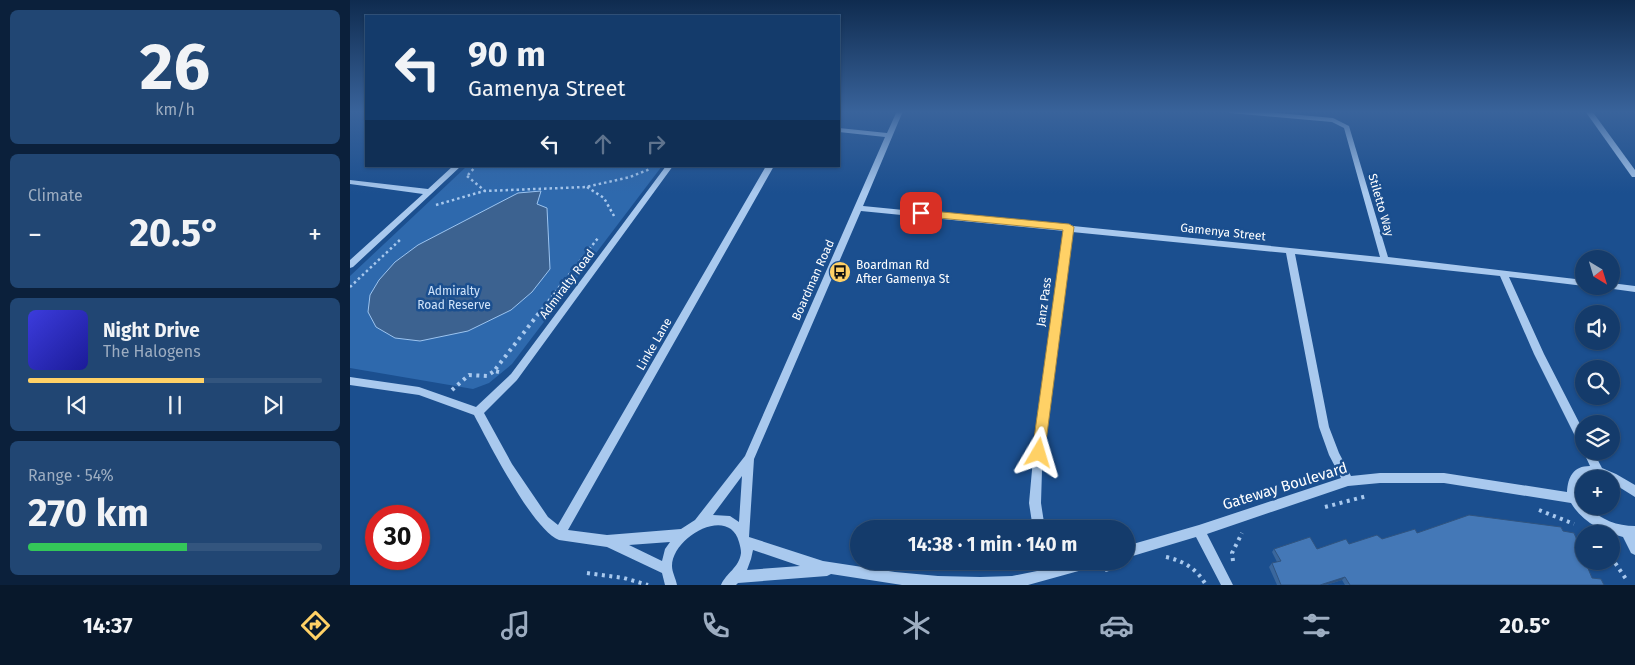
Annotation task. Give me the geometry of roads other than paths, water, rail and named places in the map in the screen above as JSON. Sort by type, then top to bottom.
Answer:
[{"type":"street","name":"Boardman Road","points":[[700,523],[749,459],[860,208],[888,138]]},
{"type":"street","name":"Stiletto Way","points":[[1350,138],[1385,260]]},
{"type":"street","points":[[1608,138],[1635,175]]},
{"type":"street","points":[[350,265],[457,167]]},
{"type":"street","name":"Admiralty Road","points":[[478,412],[514,377],[669,167]]},
{"type":"street","name":"Linke Lane","points":[[559,534],[769,167]]},
{"type":"street","points":[[350,182],[430,192]]},
{"type":"street","name":"Gamenya Street","points":[[860,208],[1069,227],[1575,282]]},
{"type":"street","name":"Janz Pass","points":[[1038,520],[1035,503],[1037,470],[1069,227]]},
{"type":"street","points":[[1290,252],[1324,427],[1334,455],[1348,481]]},
{"type":"street","points":[[1503,274],[1539,354],[1575,425]]},
{"type":"street","points":[[1620,287],[1635,289]]},
{"type":"street","points":[[350,381],[419,391],[478,412],[508,468],[544,521],[559,534],[608,541],[681,535]]},
{"type":"street","name":"Boardman Road","points":[[731,581],[745,559],[749,459]]},
{"type":"street","name":"Gateway Boulevard","points":[[1135,549],[1199,531],[1348,481],[1380,478],[1444,478],[1575,499]]},
{"type":"street","points":[[1575,478],[1572,489],[1575,496]]},
{"type":"street","points":[[1620,480],[1635,492]]},
{"type":"street","points":[[1589,515],[1609,528],[1631,532],[1635,549]]},
{"type":"street","name":"Boardman Road","points":[[666,569],[667,558],[681,535],[700,523],[726,520],[736,526],[745,538]]},
{"type":"street","points":[[1199,531],[1227,585]]},
{"type":"street","points":[[745,538],[832,569],[906,580],[956,584],[1002,583],[1039,570]]},
{"type":"street","points":[[608,541],[666,569],[671,585]]},
{"type":"street","points":[[731,581],[832,569]]},
{"type":"place","name":"Boardman Rd After Gamenya St","points":[[840,272]]},
{"type":"park label","name":"Admiralty Road Reserve","points":[[454,298]]}]
